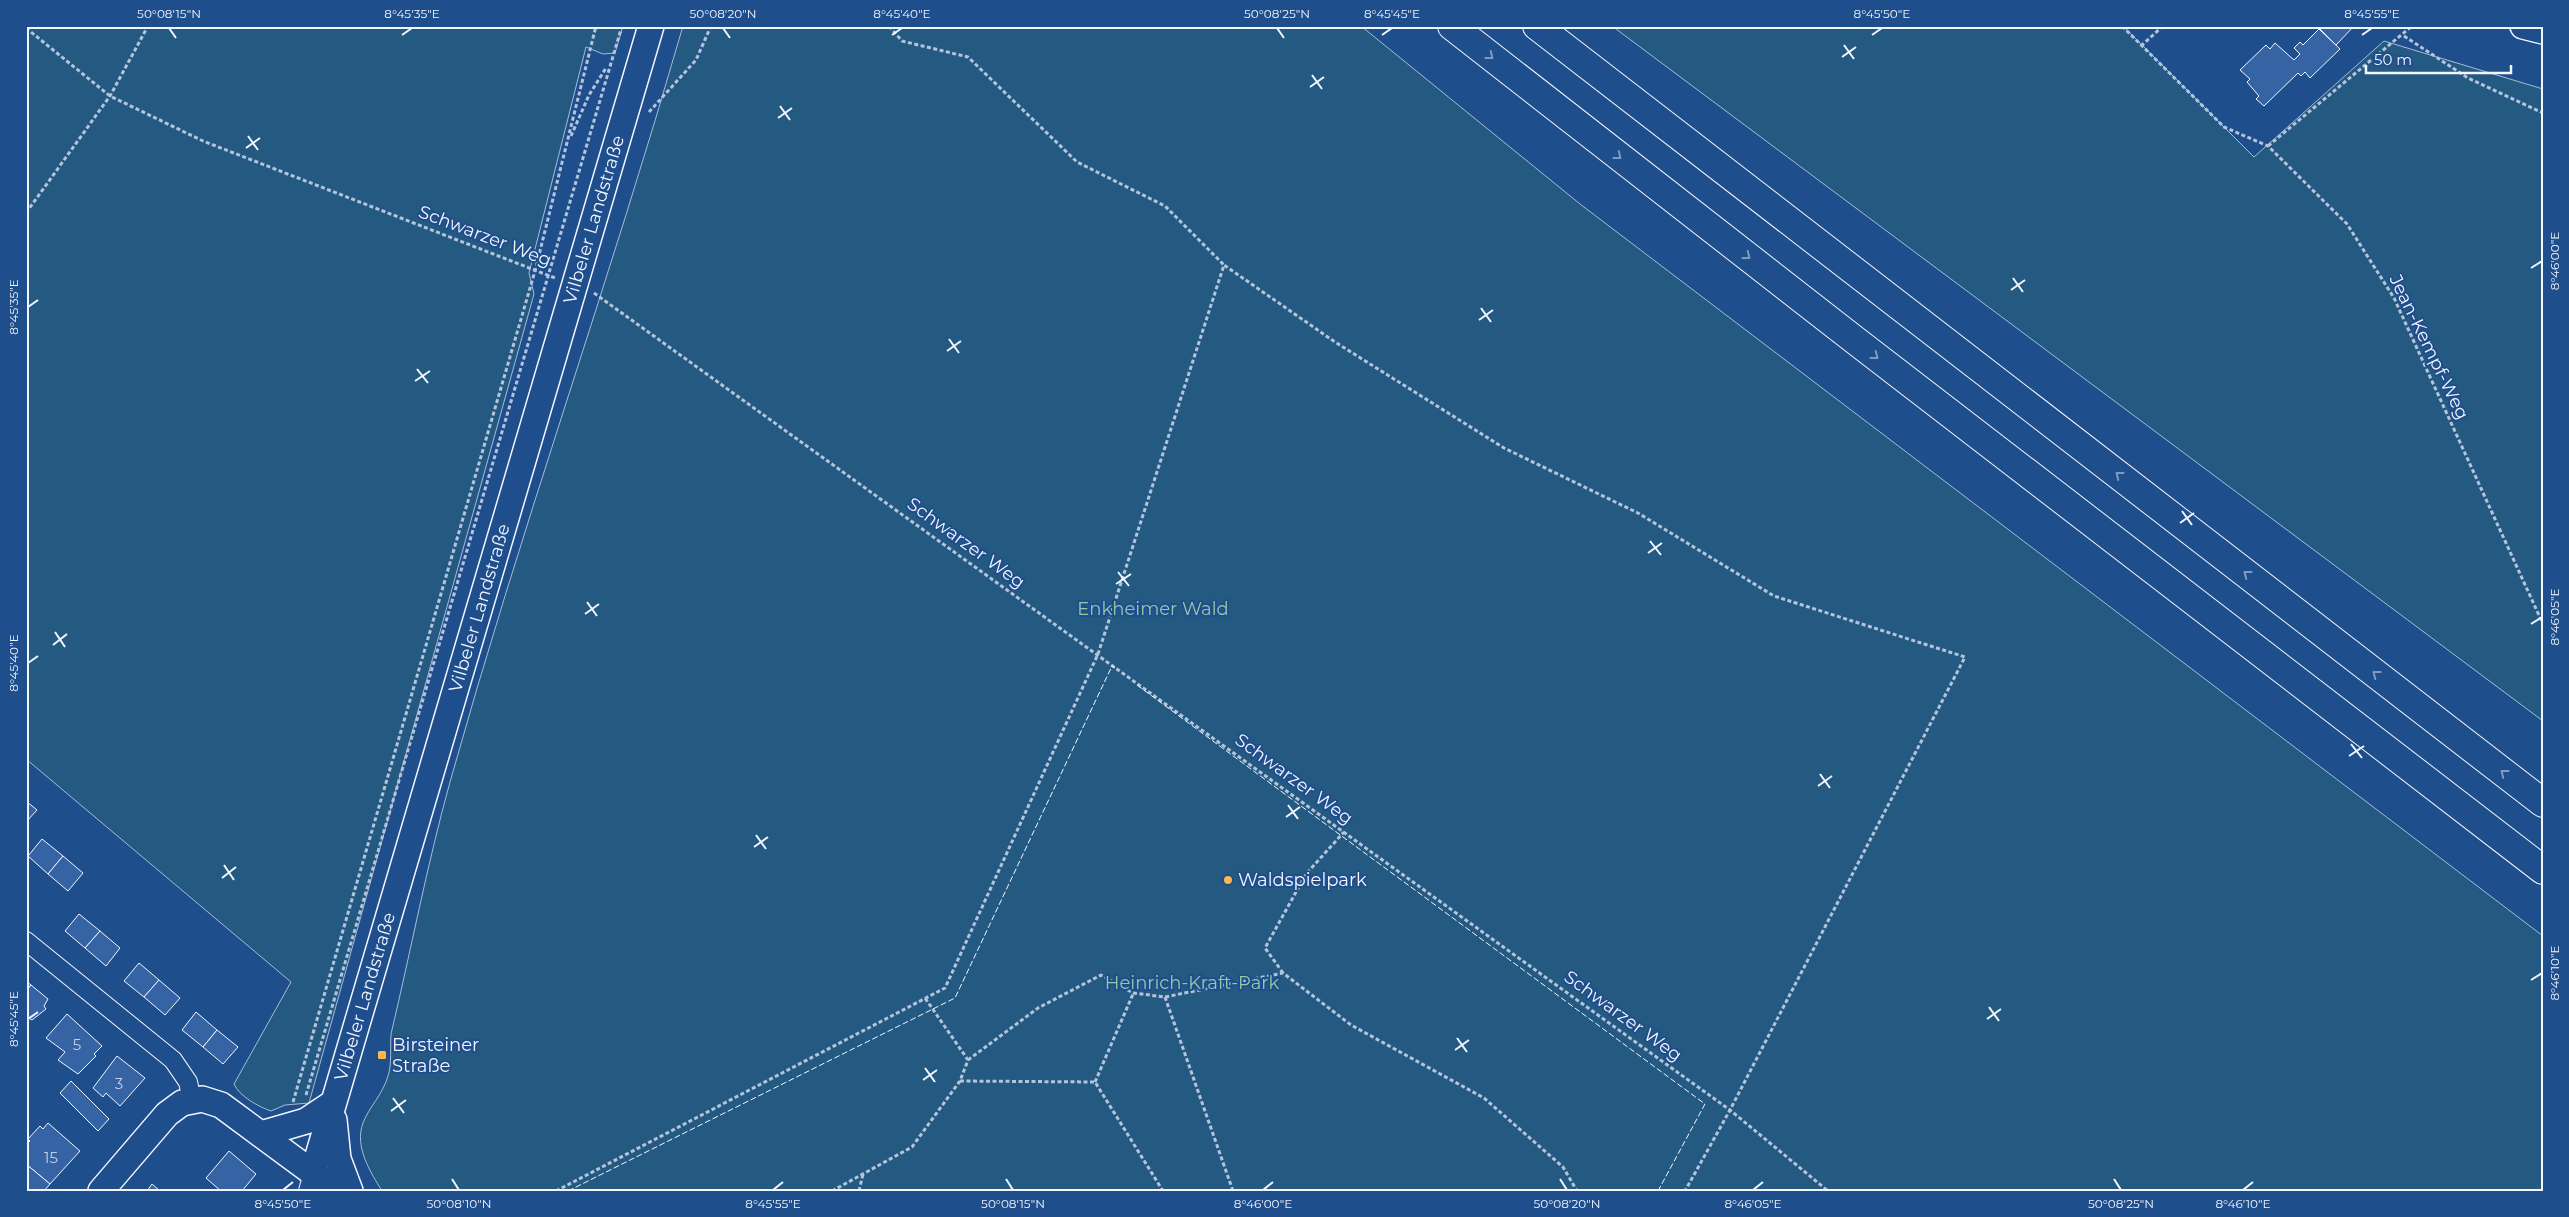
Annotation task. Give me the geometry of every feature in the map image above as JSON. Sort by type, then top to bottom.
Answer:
[{"type":"highway","points":[[1452,26],[1856,341],[2543,870]]},
{"type":"highway","points":[[1537,26],[2543,803]]},
{"type":"main road","name":"Vilbeler Landstraße","points":[[314,1185],[334,1103],[651,26]]},
{"type":"main road","points":[[2523,26],[2543,31]]},
{"type":"main road","points":[[101,1191],[168,1114],[182,1103],[192,1100],[212,1100],[261,1134],[314,1185],[341,1191]]},
{"type":"main road","points":[[261,1134],[298,1124],[315,1116],[334,1103]]},
{"type":"main road","points":[[334,1103],[338,1159],[350,1191]]},
{"type":"street","points":[[26,941],[173,1060],[188,1082],[192,1100]]},
{"type":"path","points":[[26,213],[110,96],[148,26]]},
{"type":"path","points":[[298,1124],[293,1103],[535,271],[596,26]]},
{"type":"path","points":[[298,1124],[609,64],[622,26]]},
{"type":"path","points":[[649,112],[696,60],[711,26]]},
{"type":"path","points":[[889,26],[902,41],[968,57],[1077,162],[1165,206],[1224,265],[1335,342],[1504,448],[1638,513],[1774,596],[1965,658],[1730,1110],[1685,1191]]},
{"type":"path","name":"Jean-Kempf-Weg","points":[[2122,26],[2224,127],[2268,146],[2347,224],[2394,298],[2543,624]]},
{"type":"path","points":[[2141,46],[2163,26]]},
{"type":"path","points":[[2268,146],[2404,36],[2412,26]]},
{"type":"path","name":"Schwarzer Weg","points":[[26,28],[110,96],[203,141],[593,292],[1730,1110],[1828,1191]]},
{"type":"path","points":[[2404,36],[2468,78],[2543,113]]},
{"type":"path","points":[[567,144],[589,95],[609,64]]},
{"type":"path","points":[[556,1191],[945,988],[1098,654],[1224,265]]},
{"type":"path","points":[[1344,832],[1306,874],[1265,948],[1283,973],[1351,1025],[1484,1098],[1563,1167],[1577,1191]]},
{"type":"path","points":[[832,1191],[912,1147],[960,1081],[968,1060],[1038,1008],[1101,975],[1133,993],[1164,997],[1283,973]]},
{"type":"path","points":[[1095,1082],[1133,993]]},
{"type":"path","points":[[1164,997],[1233,1191]]},
{"type":"path","points":[[925,998],[968,1060]]},
{"type":"path","points":[[960,1081],[1095,1082]]},
{"type":"path","points":[[1095,1082],[1164,1191]]},
{"type":"path","points":[[859,1191],[864,1174]]},
{"type":"green space","points":[[26,26],[623,26],[615,53],[603,54],[586,47],[529,273],[534,294],[309,1103],[285,1105],[271,1111],[245,1097],[234,1084],[291,982],[26,759]]},
{"type":"green space","name":"Enkheimer Wald","points":[[683,26],[1361,26],[1580,204],[2543,936],[2543,1191],[382,1191],[365,1159],[362,1150],[361,1132],[366,1117],[386,1083],[389,1071],[391,1034],[426,876],[450,782],[506,592],[626,216]]},
{"type":"green space","points":[[1612,26],[2123,26],[2254,157],[2384,41],[2543,89],[2543,721]]},
{"type":"building","points":[[2317,26],[2354,26],[2336,45]]},
{"type":"building","points":[[2319,29],[2340,49],[2310,78],[2305,72],[2301,76],[2298,73],[2264,106],[2256,99],[2259,96],[2247,82],[2250,79],[2240,70],[2266,45],[2270,49],[2275,43],[2294,60],[2300,54],[2294,48],[2300,42],[2303,45]]},
{"type":"building","points":[[26,801],[37,810],[26,822]]},
{"type":"building","points":[[42,839],[63,856],[48,874],[28,856]]},
{"type":"building","points":[[63,856],[83,873],[68,891],[48,874]]},
{"type":"building","points":[[79,914],[100,931],[85,948],[65,931]]},
{"type":"building","points":[[100,931],[120,948],[106,966],[85,948]]},
{"type":"building","points":[[139,963],[159,980],[144,997],[124,981]]},
{"type":"building","points":[[159,980],[180,998],[165,1015],[144,997]]},
{"type":"building","points":[[26,981],[31,985],[26,991]]},
{"type":"building","points":[[31,985],[48,999],[44,1006],[46,1009],[32,1020],[26,1016],[26,991]]},
{"type":"building","points":[[196,1012],[217,1030],[203,1047],[182,1030]]},
{"type":"building","points":[[67,1014],[102,1046],[94,1054],[96,1056],[78,1074],[58,1060],[65,1052],[46,1038]]},
{"type":"building","points":[[217,1030],[238,1047],[223,1064],[203,1047]]},
{"type":"building","points":[[117,1056],[145,1078],[120,1106],[106,1093],[103,1097],[93,1088]]},
{"type":"building","points":[[71,1081],[109,1119],[98,1131],[60,1093]]},
{"type":"building","points":[[48,1123],[80,1151],[50,1184],[26,1164],[26,1145],[30,1141],[28,1139],[40,1126],[43,1129]]},
{"type":"building","points":[[229,1151],[256,1174],[242,1191],[221,1191],[206,1178]]},
{"type":"building","points":[[26,1164],[50,1184],[44,1191],[26,1191]]},
{"type":"building","points":[[152,1184],[160,1191],[147,1191]]},
{"type":"fence","points":[[568,1191],[955,998],[1112,666],[1115,668]]},
{"type":"fence","points":[[1137,685],[1705,1104],[1658,1191]]},
{"type":"place","name":"Waldspielpark","points":[[1228,880]]},
{"type":"place","name":"Birsteiner Straße","points":[[382,1055]]},
{"type":"park label","name":"Heinrich-Kraft-Park","points":[[1192,983]]}]
